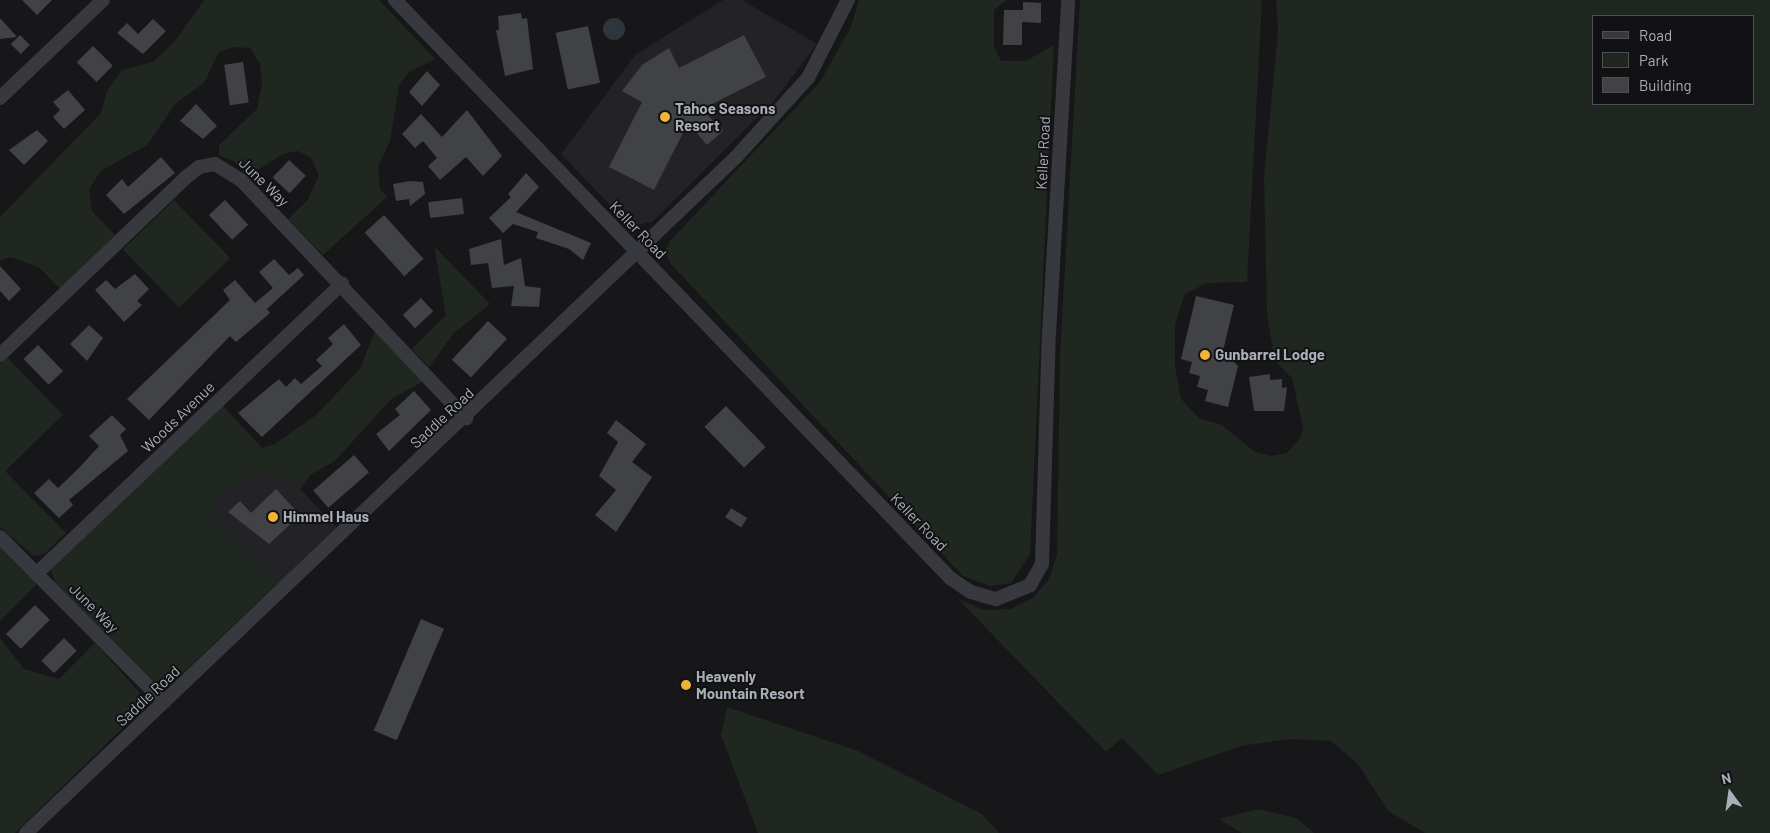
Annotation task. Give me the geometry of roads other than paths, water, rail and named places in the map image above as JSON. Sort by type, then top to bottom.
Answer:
[{"type":"street","points":[[0,98],[103,0]]},
{"type":"street","name":"Keller Road","points":[[395,0],[950,578],[971,592],[996,599],[1030,586],[1042,564],[1049,334],[1068,0]]},
{"type":"street","name":"Saddle Road","points":[[26,833],[638,254],[808,78],[848,0]]},
{"type":"street","name":"June Way","points":[[0,355],[185,178],[199,168],[215,164],[241,180],[342,284],[466,418]]},
{"type":"street","name":"Woods Avenue","points":[[36,574],[342,284]]},
{"type":"street","name":"June Way","points":[[0,537],[164,702]]},
{"type":"place","name":"Tahoe Seasons Resort","points":[[665,117]]},
{"type":"place","name":"Gunbarrel Lodge","points":[[1205,355]]},
{"type":"place","name":"Himmel Haus","points":[[273,517]]},
{"type":"place","name":"Heavenly Mountain Resort","points":[[686,685]]}]
